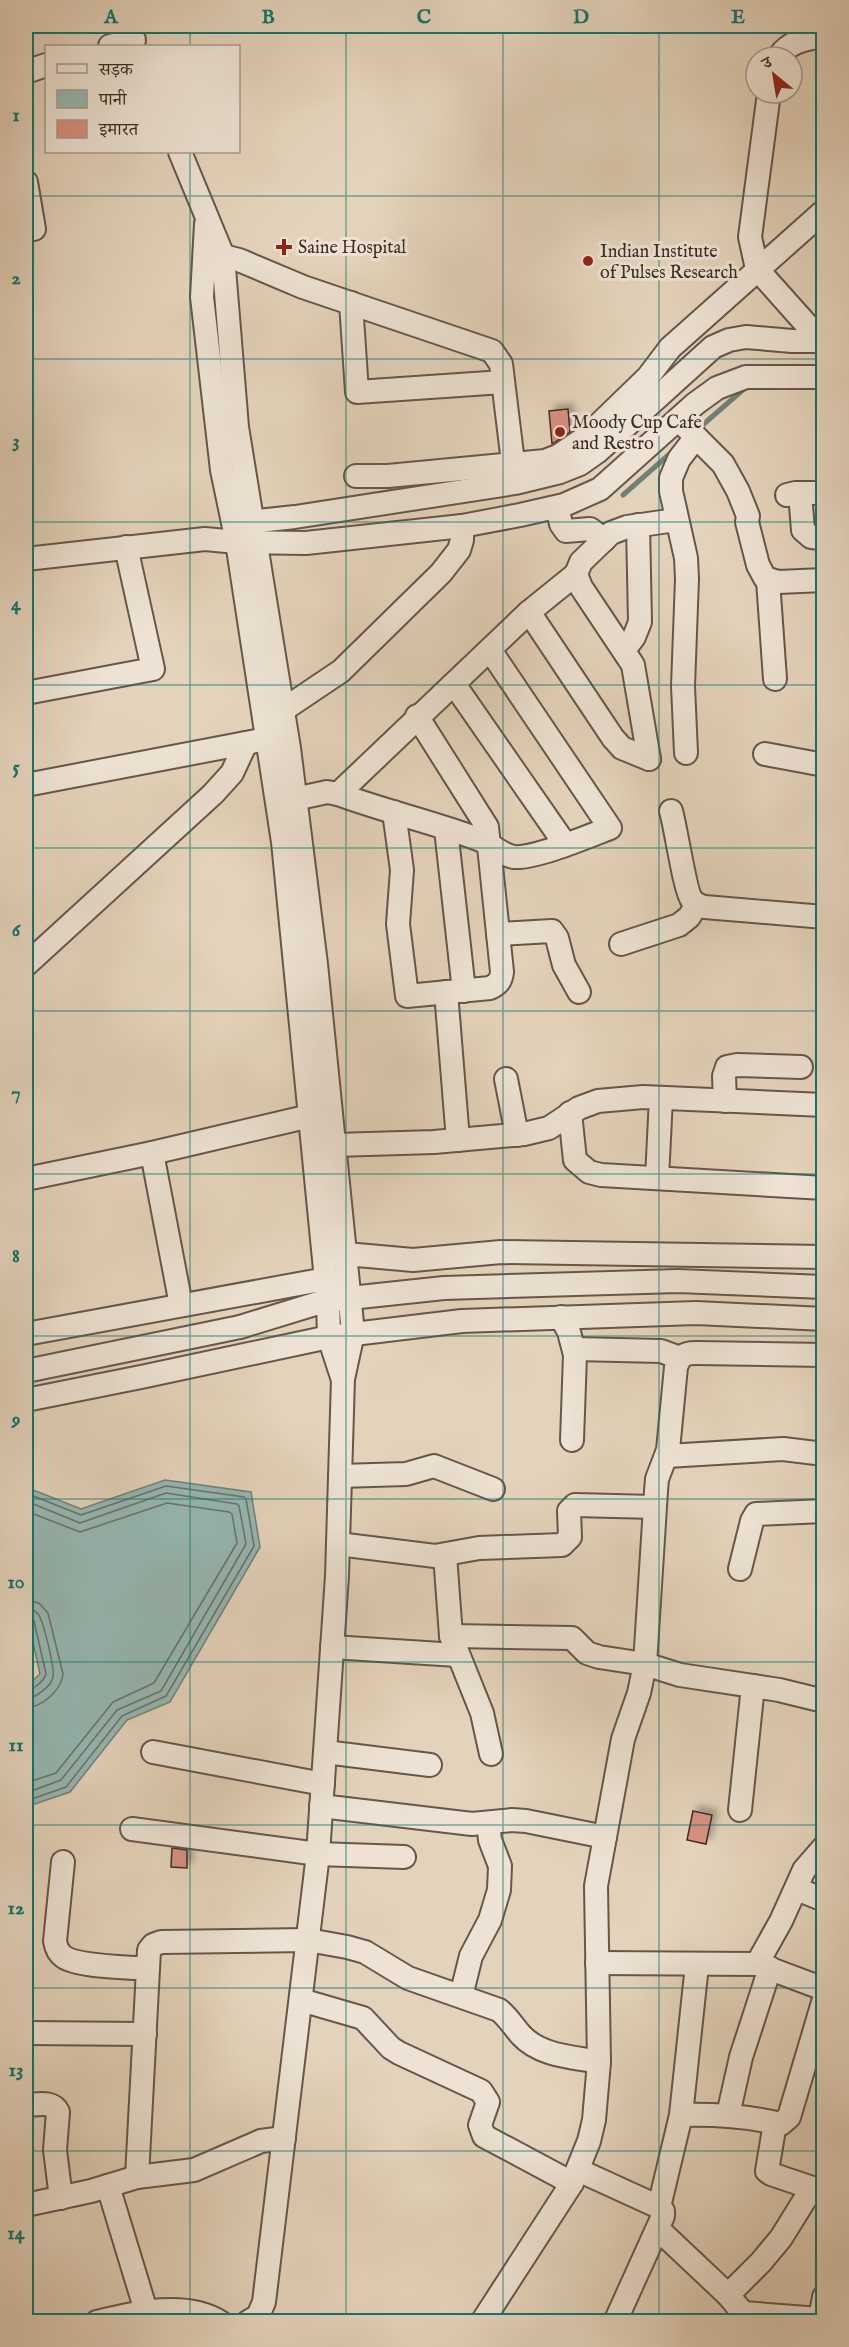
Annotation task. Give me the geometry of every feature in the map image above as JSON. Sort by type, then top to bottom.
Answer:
[{"type":"street","points":[[791,45],[824,36]]},
{"type":"street","points":[[113,45],[133,37]]},
{"type":"street","points":[[26,72],[45,65]]},
{"type":"street","points":[[767,105],[750,237],[757,269],[824,341]]},
{"type":"street","points":[[180,153],[206,220],[223,256],[245,532],[267,739],[321,1116],[335,1145],[346,1254],[335,1292],[329,1337],[343,1379]]},
{"type":"street","points":[[26,182],[34,229]]},
{"type":"street","points":[[26,559],[205,539],[245,532],[295,517],[514,474],[558,456],[579,443],[648,377],[670,348],[824,211]]},
{"type":"street","points":[[206,220],[202,297],[222,470],[245,532],[283,710]]},
{"type":"street","points":[[223,256],[492,351],[501,364],[514,474]]},
{"type":"street","points":[[351,303],[357,392],[503,382]]},
{"type":"street","points":[[702,318],[732,327],[810,327]]},
{"type":"street","points":[[356,476],[560,472],[580,464],[597,452],[713,347],[729,340],[810,327]]},
{"type":"street","points":[[245,532],[306,543],[462,526],[557,507],[600,489],[717,388],[733,380],[746,377],[824,377]]},
{"type":"street","points":[[678,420],[723,464],[738,491],[748,516],[747,522],[758,565],[768,580],[775,679]]},
{"type":"street","points":[[686,753],[683,686],[686,558],[676,520],[671,478],[678,459],[696,437]]},
{"type":"street","points":[[824,493],[793,494],[803,530],[811,537],[824,539]]},
{"type":"street","points":[[557,507],[561,524],[566,531],[590,530],[604,540]]},
{"type":"street","points":[[338,794],[417,716],[490,651],[529,612],[576,574],[581,562],[604,540],[619,529],[676,520]]},
{"type":"street","points":[[624,650],[634,637],[640,622],[638,525]]},
{"type":"street","points":[[26,965],[213,794],[267,739],[283,710],[341,671],[441,573],[459,550],[462,526]]},
{"type":"street","points":[[26,693],[153,669],[126,547]]},
{"type":"street","points":[[529,612],[613,738],[622,748],[649,759],[635,673],[624,650],[581,586],[576,574]]},
{"type":"street","points":[[768,580],[778,582],[824,580]]},
{"type":"street","points":[[296,799],[327,792],[338,794],[489,844],[506,855],[515,857],[565,844],[610,828],[490,651]]},
{"type":"street","points":[[454,684],[565,844]]},
{"type":"street","points":[[394,812],[402,870],[398,924],[407,996],[490,988],[502,979],[485,821],[417,716]]},
{"type":"street","points":[[26,785],[267,739]]},
{"type":"street","points":[[260,2320],[318,1854],[338,1544],[343,1379],[353,1333],[335,1292],[296,799],[267,739]]},
{"type":"street","points":[[765,754],[824,765]]},
{"type":"street","points":[[671,811],[677,829],[688,891],[697,904],[705,908],[824,917]]},
{"type":"street","points":[[446,829],[455,991],[458,1140]]},
{"type":"street","points":[[621,944],[679,925],[689,917],[697,904]]},
{"type":"street","points":[[498,933],[552,931],[557,938],[564,965],[579,992]]},
{"type":"street","points":[[725,1101],[724,1076],[727,1067],[737,1065],[801,1067]]},
{"type":"street","points":[[506,1079],[516,1135]]},
{"type":"street","points":[[335,1145],[516,1135],[549,1128],[570,1113],[598,1101],[643,1097],[824,1105]]},
{"type":"street","points":[[657,1178],[662,1098]]},
{"type":"street","points":[[570,1113],[575,1161],[582,1168],[601,1175],[824,1188]]},
{"type":"street","points":[[26,1179],[321,1116]]},
{"type":"street","points":[[152,1153],[180,1305]]},
{"type":"street","points":[[346,1254],[413,1260],[509,1251],[824,1257]]},
{"type":"street","points":[[26,1334],[180,1305],[335,1292],[678,1281],[824,1287]]},
{"type":"street","points":[[26,1371],[240,1327],[335,1292]]},
{"type":"street","points":[[26,1400],[329,1337],[462,1321],[696,1313],[824,1319]]},
{"type":"street","points":[[561,1317],[575,1349],[572,1440]]},
{"type":"street","points":[[575,1349],[661,1351],[680,1358]]},
{"type":"street","points":[[482,2322],[575,2177],[589,2141],[594,2120],[599,2062],[596,1886],[623,1739],[639,1693],[645,1664],[654,1507],[657,1479],[667,1456],[676,1367],[680,1358],[686,1353],[824,1355]]},
{"type":"street","points":[[667,1456],[775,1449],[824,1454]]},
{"type":"street","points":[[340,1476],[406,1474],[434,1466],[493,1489]]},
{"type":"street","points":[[338,1544],[414,1554],[445,1555],[479,1548],[562,1545],[570,1537],[569,1511],[579,1504],[654,1507]]},
{"type":"street","points":[[740,1569],[752,1521],[756,1514],[824,1511]]},
{"type":"street","points":[[445,1555],[454,1645],[482,1713],[491,1754]]},
{"type":"street","points":[[332,1647],[454,1645],[572,1638],[583,1650],[592,1655],[645,1664],[680,1675],[753,1686],[824,1701]]},
{"type":"street","points":[[740,1810],[753,1686]]},
{"type":"street","points":[[153,1752],[322,1795],[458,1823],[525,1821],[605,1837]]},
{"type":"street","points":[[325,1752],[430,1765]]},
{"type":"street","points":[[461,1996],[471,1956],[490,1920],[499,1890],[500,1866],[491,1847],[488,1823]]},
{"type":"street","points":[[132,1829],[318,1854],[404,1857]]},
{"type":"street","points":[[728,2115],[764,1966],[809,1862],[824,1847]]},
{"type":"street","points":[[63,1862],[55,1941],[57,1950],[63,1957],[86,1964],[148,1969]]},
{"type":"street","points":[[797,1889],[824,1900]]},
{"type":"street","points":[[137,2177],[149,1950],[153,1945],[161,1942],[308,1940],[365,1952],[408,1978],[499,2010],[521,2035],[535,2046],[555,2054],[599,2062]]},
{"type":"street","points":[[597,1963],[764,1966],[824,1989]]},
{"type":"street","points":[[615,2322],[659,2218],[681,2115],[697,1965]]},
{"type":"street","points":[[681,2115],[728,2115],[785,2122],[789,2117],[824,1999]]},
{"type":"street","points":[[301,2000],[363,2019],[391,2048],[399,2053],[481,2091],[488,2102],[480,2124],[484,2136],[659,2218],[728,2295],[744,2317],[822,2320],[824,2297]]},
{"type":"street","points":[[26,2032],[145,2034]]},
{"type":"street","points":[[26,2105],[50,2104],[55,2106],[58,2112],[56,2150],[61,2198]]},
{"type":"street","points":[[728,2295],[761,2262],[818,2190],[767,2171],[775,2122]]},
{"type":"street","points":[[26,2205],[137,2177],[194,2170],[261,2141],[284,2138]]},
{"type":"street","points":[[108,2186],[146,2311]]},
{"type":"street","points":[[97,2322],[146,2311],[168,2310],[201,2314],[220,2322]]},
{"type":"water","points":[[165,1480],[251,1492],[260,1547],[170,1702],[127,1720],[70,1792],[26,1807],[26,1687],[40,1674],[26,1611],[26,1487],[81,1509]]},
{"type":"building","points":[[568,409],[570,432],[552,444],[549,411]]},
{"type":"building","points":[[693,1811],[712,1815],[706,1844],[687,1840]]},
{"type":"building","points":[[172,1848],[187,1850],[187,1868],[171,1867]]},
{"type":"waterway","points":[[698,429],[745,388]]},
{"type":"waterway","points":[[623,495],[673,451]]},
{"type":"place","name":"Saine Hospital","points":[[284,247]]},
{"type":"place","name":"Indian Institute of Pulses Research","points":[[588,261]]},
{"type":"place","name":"Moody Cup Cafe and Restro","points":[[560,432]]}]
